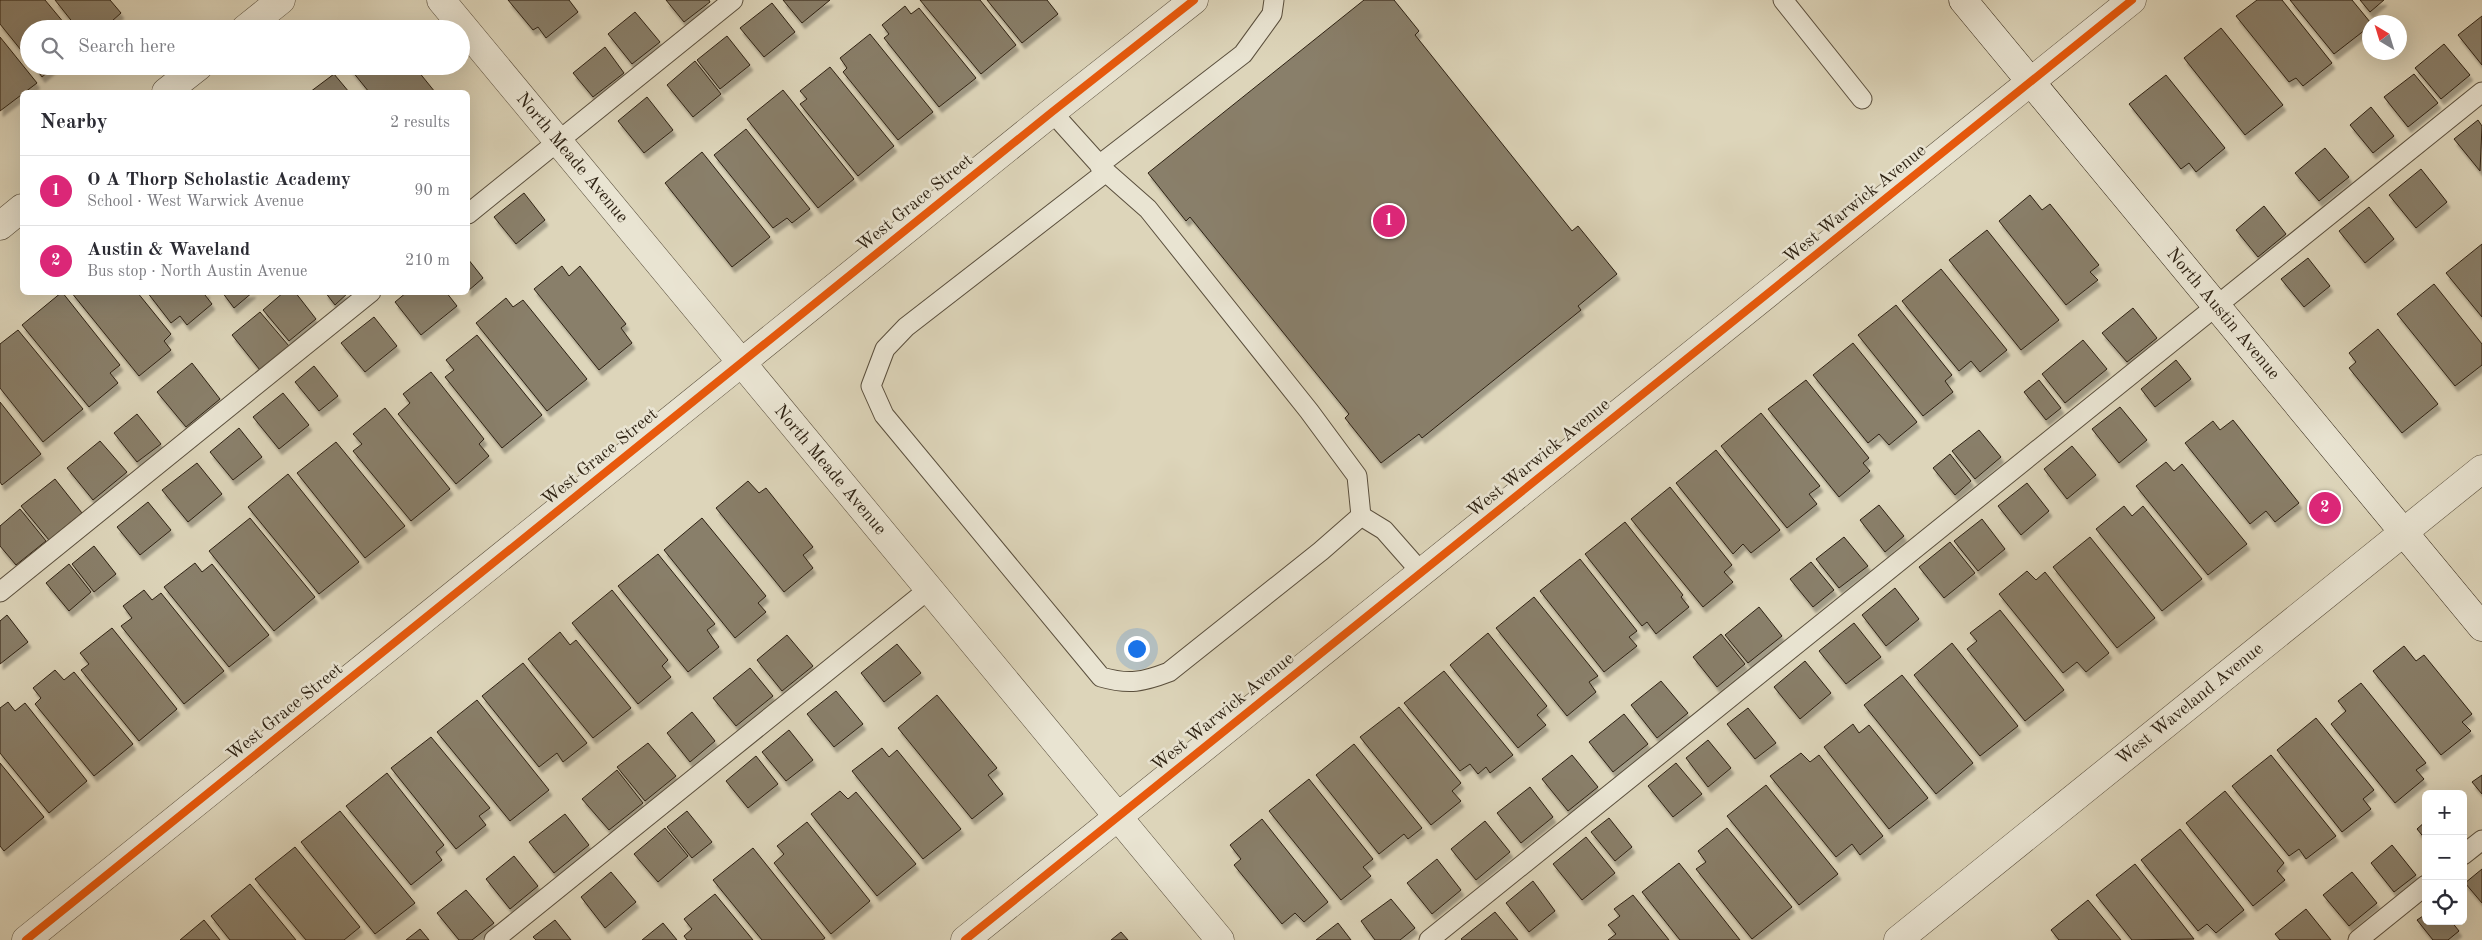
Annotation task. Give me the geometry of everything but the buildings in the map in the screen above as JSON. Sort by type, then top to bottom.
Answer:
[{"type":"street","points":[[257,20],[281,0]]},
{"type":"street","name":"North Meade Avenue","points":[[441,0],[458,20]]},
{"type":"street","name":"West Grace Street","points":[[26,940],[1052,112],[1194,0]]},
{"type":"street","name":"North Austin Avenue","points":[[1963,0],[2482,628]]},
{"type":"street","name":"West Warwick Avenue","points":[[965,940],[2132,0]]},
{"type":"street","name":"North Meade Avenue","points":[[470,35],[1220,940]]},
{"type":"street","points":[[169,90],[188,75]]},
{"type":"street","points":[[0,226],[20,210]]},
{"type":"street","name":"West Waveland Avenue","points":[[1898,940],[2482,469]]},
{"type":"lane","points":[[470,212],[733,0]]},
{"type":"lane","points":[[1274,0],[1272,14],[1243,54],[906,327],[885,349],[871,386],[884,415],[1075,648],[1101,677],[1119,682],[1142,682],[1169,672],[1321,551],[1360,516]]},
{"type":"lane","points":[[1783,0],[1862,99]]},
{"type":"lane","points":[[1429,940],[2482,92]]},
{"type":"lane","points":[[1052,112],[1102,168],[1148,209],[1309,411],[1357,476],[1360,516]]},
{"type":"lane","points":[[0,592],[367,295]]},
{"type":"lane","points":[[1360,516],[1384,530],[1421,572]]},
{"type":"lane","points":[[494,940],[929,589]]},
{"type":"lane","points":[[2467,852],[2482,840]]},
{"type":"lane","points":[[2358,940],[2422,889]]},
{"type":"cycle path","points":[[26,940],[1052,112],[1194,0]]},
{"type":"cycle path","points":[[965,940],[2132,0]]},
{"type":"place","name":"O A Thorp Scholastic Academy","points":[[1389,221]]},
{"type":"place","name":"Austin & Waveland","points":[[2325,508]]}]
